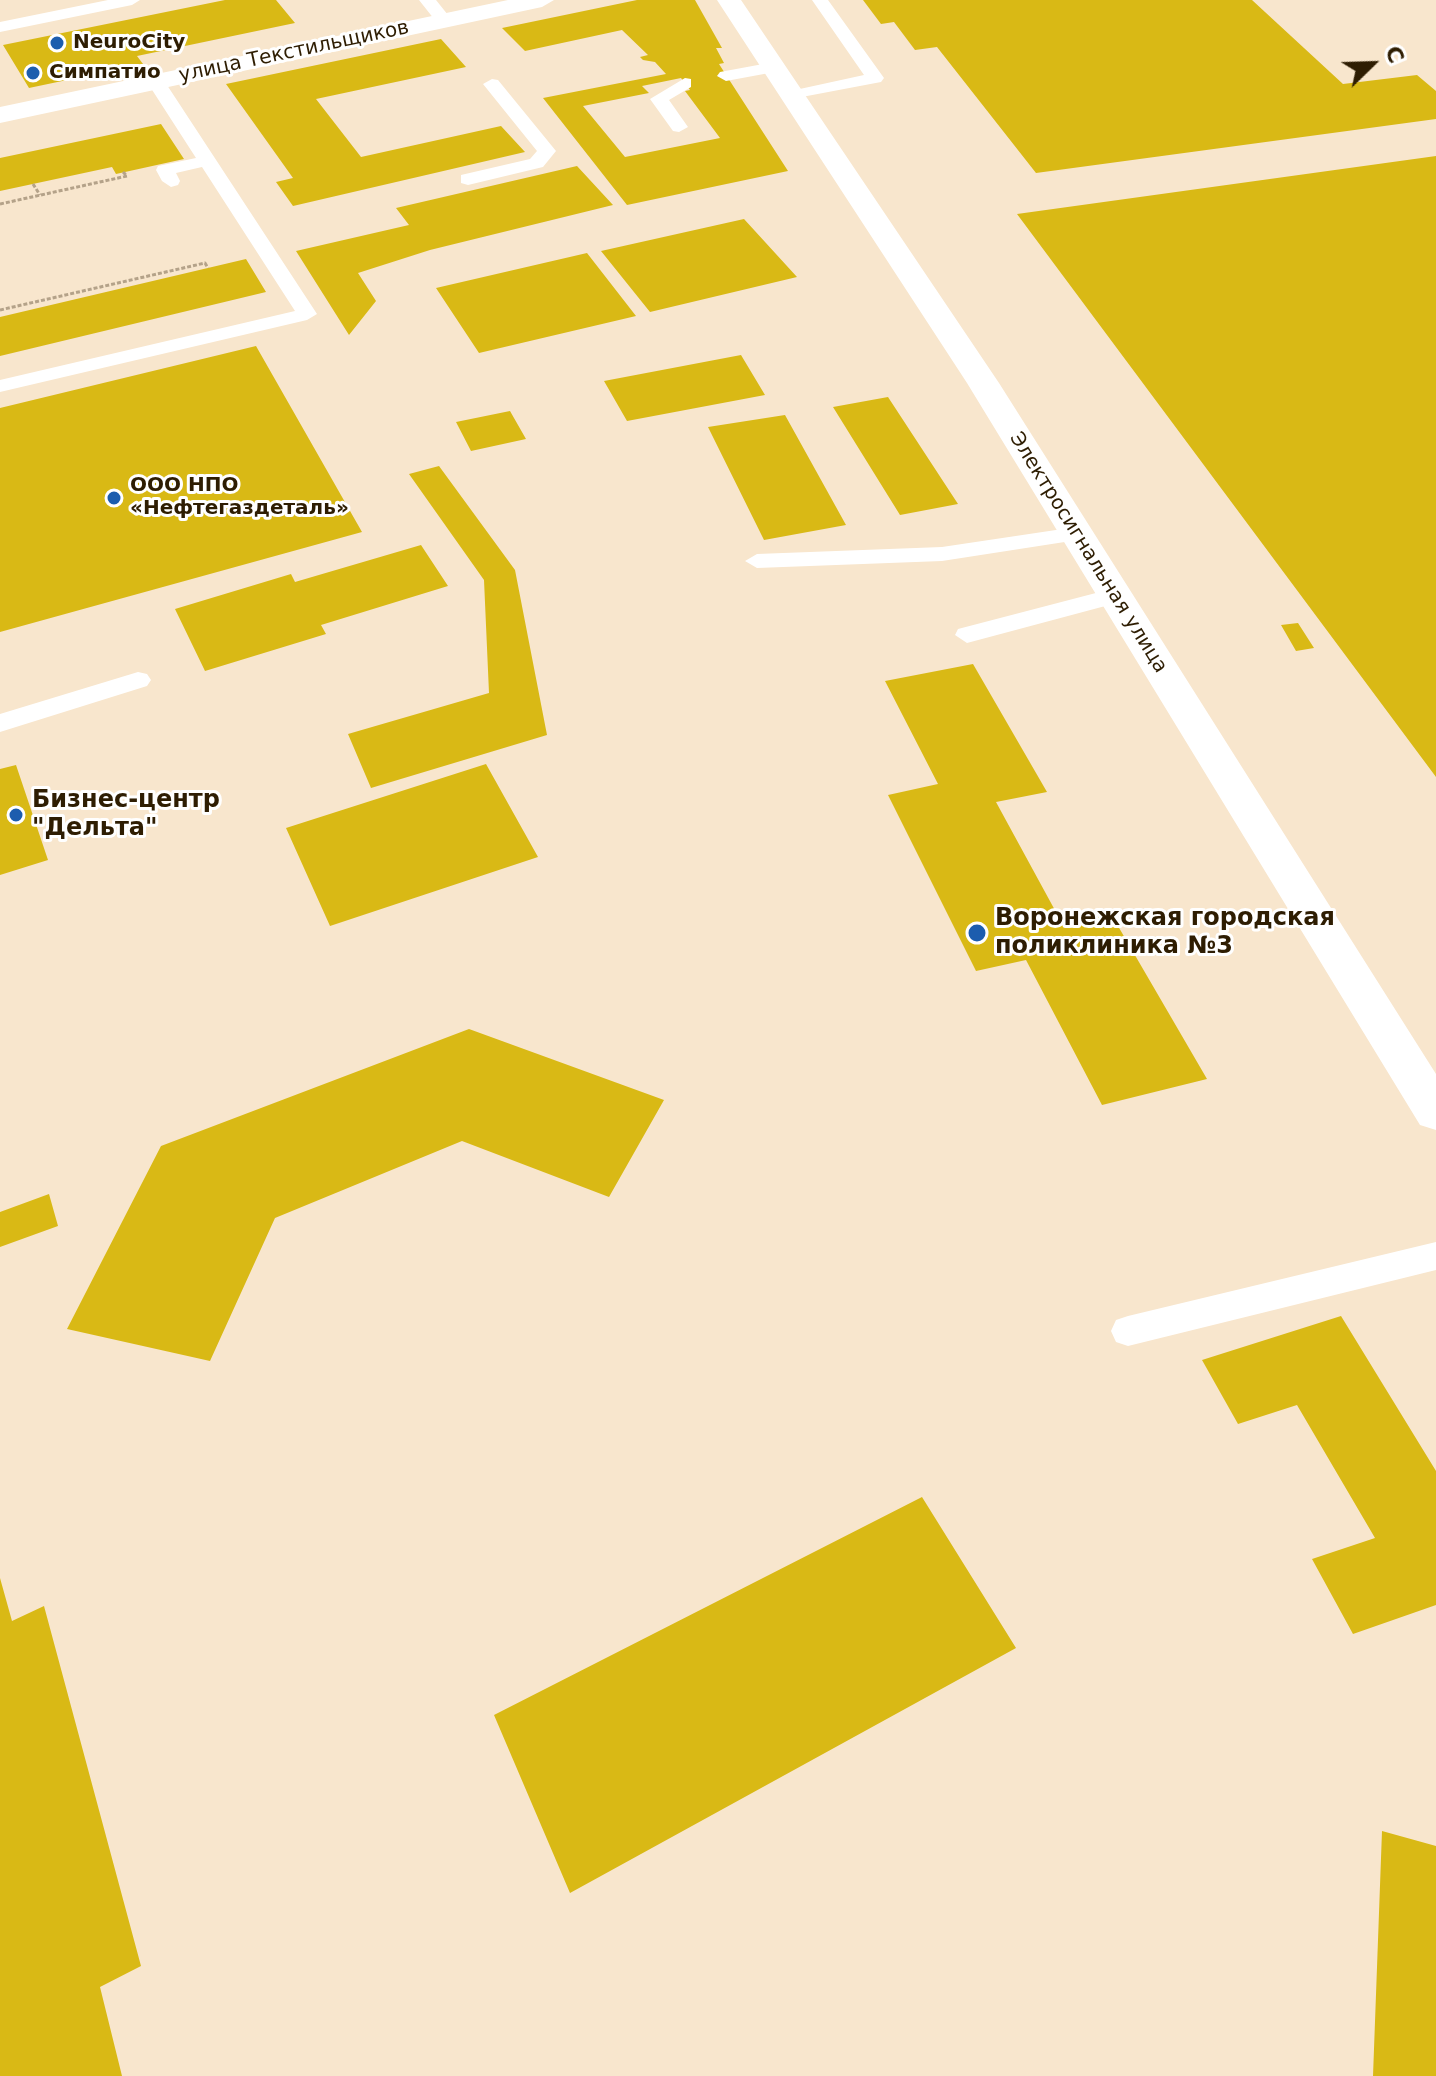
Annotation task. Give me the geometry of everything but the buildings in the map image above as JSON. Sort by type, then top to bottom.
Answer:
[{"type":"street","name":"улица Текстильщиков","points":[[0,115],[542,0]]},
{"type":"street","name":"Электросигнальная улица","points":[[729,0],[983,383],[1436,1112]]},
{"type":"lane","points":[[0,27],[132,0]]},
{"type":"lane","points":[[427,0],[444,20]]},
{"type":"lane","points":[[792,96],[875,78],[820,0]]},
{"type":"lane","points":[[726,76],[774,67]]},
{"type":"lane","points":[[0,386],[307,314],[156,82]]},
{"type":"lane","points":[[679,127],[659,99],[685,83]]},
{"type":"lane","points":[[468,179],[536,163],[547,151],[492,84]]},
{"type":"lane","points":[[171,181],[165,170],[207,161]]},
{"type":"lane","points":[[757,561],[942,554],[1076,534]]},
{"type":"lane","points":[[967,635],[1115,596]]},
{"type":"lane","points":[[0,723],[138,680]]},
{"type":"lane","points":[[1128,1331],[1436,1256]]},
{"type":"path","points":[[0,204],[127,176],[123,172]]},
{"type":"path","points":[[33,184],[40,195]]},
{"type":"path","points":[[0,310],[205,263],[208,268]]},
{"type":"path","points":[[102,287],[106,292]]},
{"type":"place","name":"NeuroCity","points":[[57,43]]},
{"type":"place","name":"Симпатио","points":[[33,73]]},
{"type":"place","name":"ООО НПО «Нефтегаздеталь»","points":[[114,498]]},
{"type":"place","name":"Бизнес-центр \"Дельта\"","points":[[16,815]]},
{"type":"place","name":"Воронежская городская поликлиника №3","points":[[977,933]]}]
